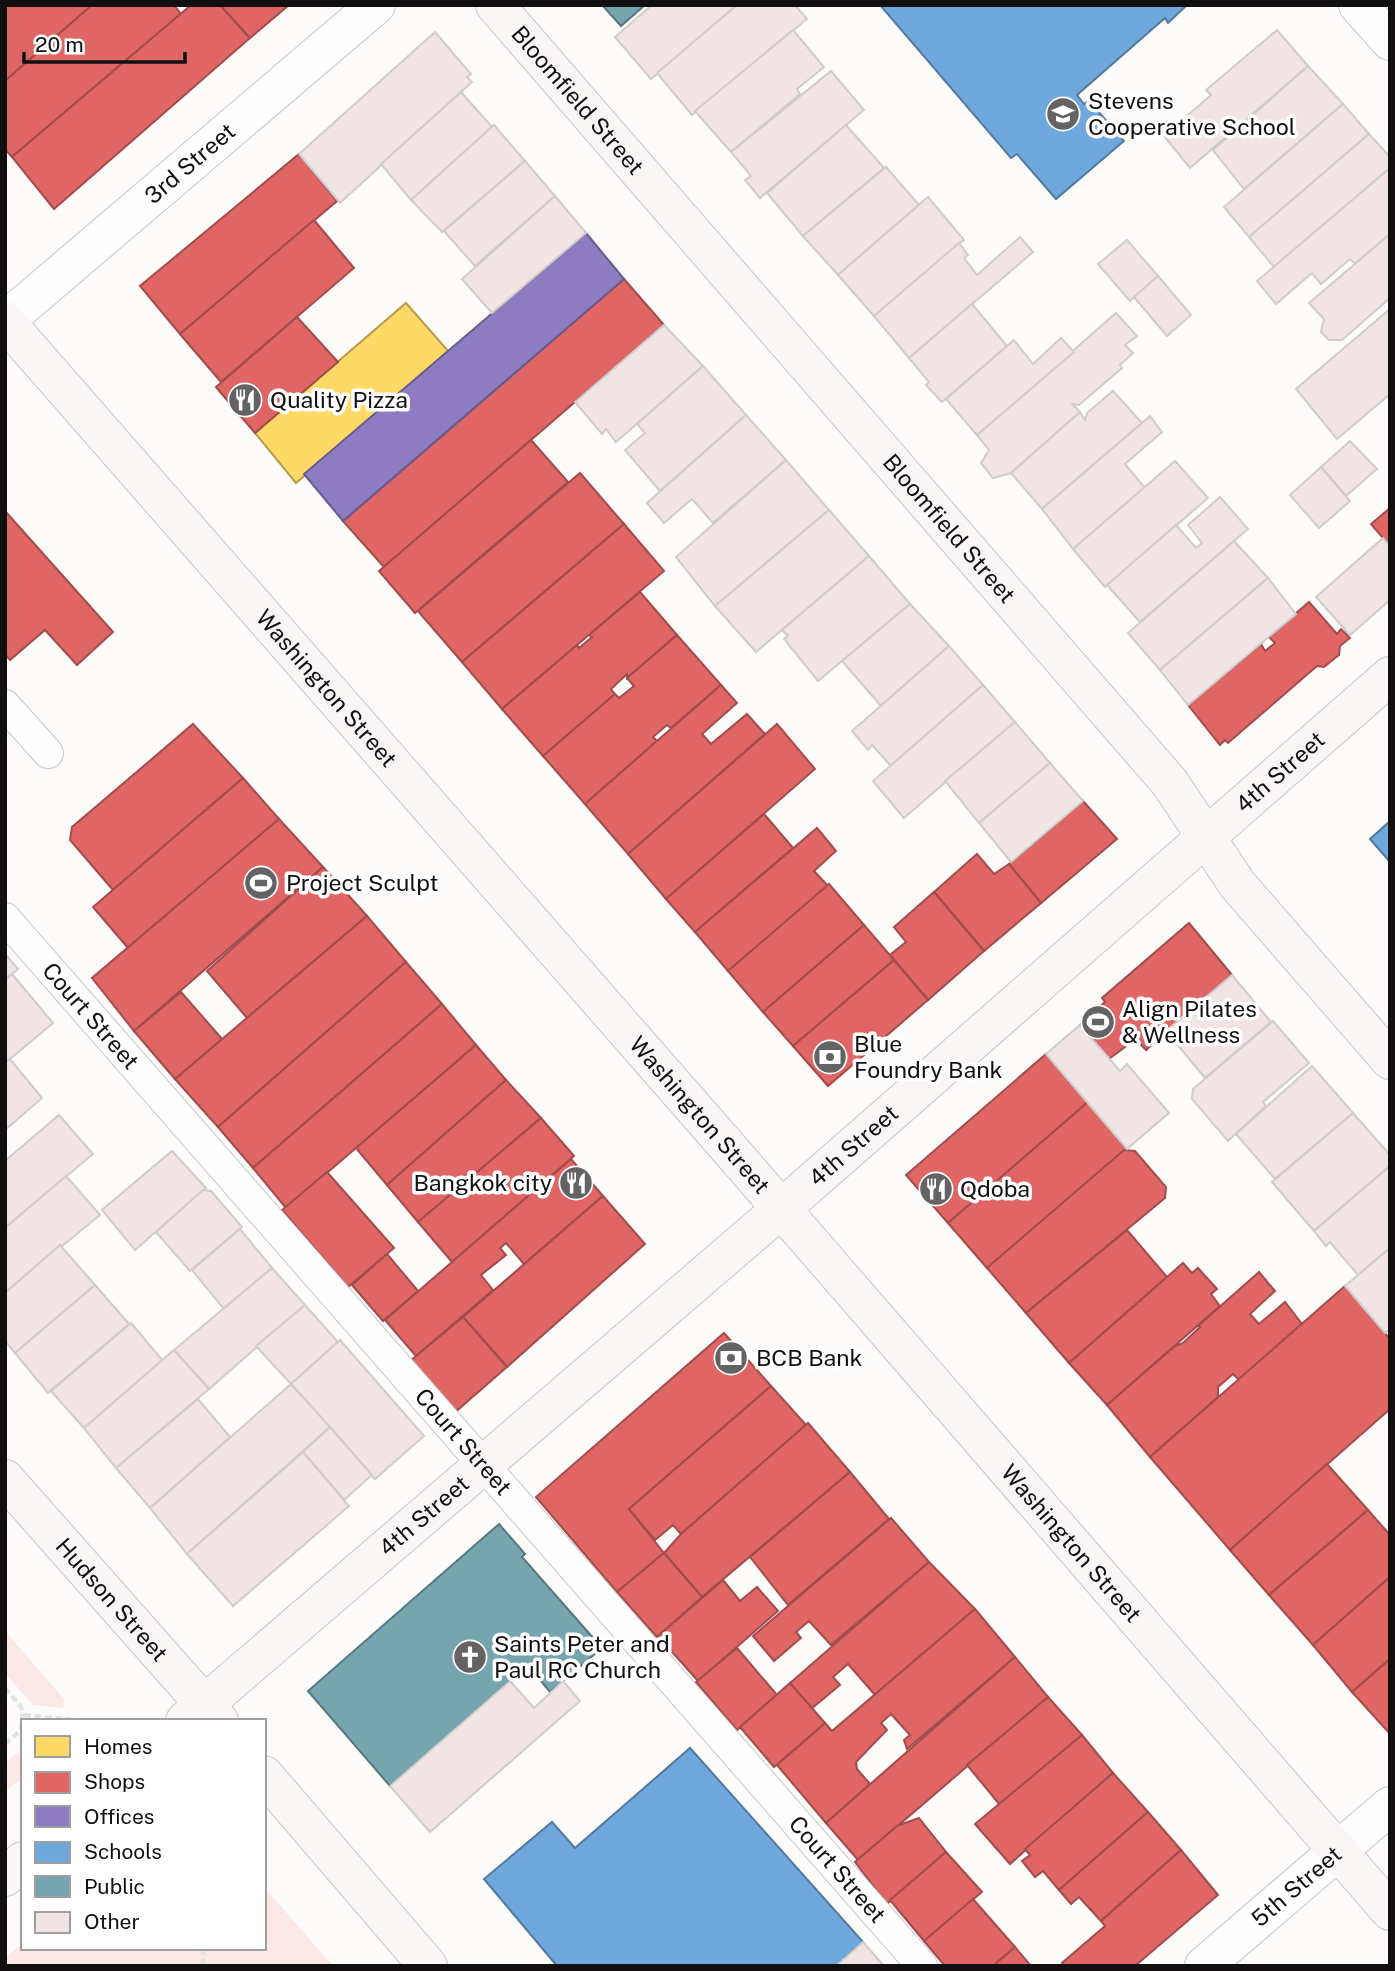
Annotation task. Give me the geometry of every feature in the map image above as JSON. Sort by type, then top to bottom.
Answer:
[{"type":"street","name":"3rd Street","points":[[5,321],[376,5]]},
{"type":"street","name":"Bloomfield Street","points":[[495,5],[1170,783],[1237,884],[1390,1060]]},
{"type":"street","points":[[1358,5],[1390,41]]},
{"type":"street","name":"Washington Street","points":[[5,321],[781,1209],[1390,1912]]},
{"type":"street","name":"4th Street","points":[[203,1716],[484,1462],[781,1209],[1206,834],[1390,676]]},
{"type":"street","name":"Hudson Street","points":[[5,1479],[203,1716]]},
{"type":"street","points":[[266,1777],[428,1966]]},
{"type":"street","name":"5th Street","points":[[1204,1966],[1390,1805]]},
{"type":"street","points":[[5,1877],[21,1863]]},
{"type":"lane","points":[[5,705],[48,753]]},
{"type":"lane","name":"Court Street","points":[[5,918],[484,1462],[922,1966]]},
{"type":"path","points":[[5,1688],[23,1719]]},
{"type":"path","points":[[5,1744],[21,1727]]},
{"type":"shaded area","points":[[5,1631],[64,1699],[63,1708],[33,1705],[5,1673]]},
{"type":"shaded area","points":[[21,1750],[21,1779],[5,1792],[5,1764]]},
{"type":"shaded area","points":[[266,1889],[333,1966],[5,1966],[5,1958],[21,1945],[21,1950],[266,1950]]},
{"type":"building: Homes","points":[[406,303],[448,351],[296,483],[255,433]]},
{"type":"building: Shops","points":[[5,5],[92,5],[5,81]]},
{"type":"building: Shops","points":[[92,5],[174,5],[181,14],[12,157],[5,149],[5,81]]},
{"type":"building: Shops","points":[[191,5],[220,5],[250,38],[54,209],[12,157]]},
{"type":"building: Shops","points":[[220,5],[289,5],[250,38]]},
{"type":"building: Shops","points":[[299,154],[337,201],[180,334],[140,286]]},
{"type":"building: Shops","points":[[314,220],[354,268],[221,382],[180,334]]},
{"type":"building: Shops","points":[[624,279],[664,325],[384,567],[343,521]]},
{"type":"building: Shops","points":[[297,317],[338,362],[255,433],[216,387]]},
{"type":"building: Shops","points":[[531,440],[568,482],[415,613],[379,571]]},
{"type":"building: Shops","points":[[580,473],[624,524],[462,662],[418,611]]},
{"type":"building: Shops","points":[[1390,508],[1390,546],[1371,524]]},
{"type":"building: Shops","points":[[5,511],[113,632],[77,665],[45,630],[10,660],[5,654]]},
{"type":"building: Shops","points":[[624,524],[664,571],[502,709],[462,662]]},
{"type":"building: Shops","points":[[640,592],[677,635],[627,678],[627,674],[611,689],[615,694],[543,756],[502,709],[577,645],[579,648],[592,637],[589,635]]},
{"type":"building: Shops","points":[[1309,602],[1337,634],[1341,629],[1350,638],[1340,646],[1339,655],[1324,667],[1317,666],[1228,743],[1225,740],[1220,745],[1188,705],[1261,644],[1265,651],[1275,643],[1269,637]]},
{"type":"building: Shops","points":[[677,635],[721,685],[671,728],[667,725],[653,737],[657,741],[585,804],[543,756],[615,694],[619,698],[634,686],[627,678]]},
{"type":"building: Shops","points":[[721,685],[737,703],[702,734],[711,744],[747,714],[765,734],[628,854],[585,804]]},
{"type":"building: Shops","points":[[193,724],[243,778],[113,890],[70,840],[72,827]]},
{"type":"building: Shops","points":[[777,724],[815,769],[666,899],[628,854]]},
{"type":"building: Shops","points":[[243,778],[279,819],[128,948],[93,907]]},
{"type":"building: Shops","points":[[1083,801],[1117,839],[1041,903],[1009,864]]},
{"type":"building: Shops","points":[[764,814],[793,848],[695,932],[666,899]]},
{"type":"building: Shops","points":[[279,819],[323,867],[134,1031],[92,978]]},
{"type":"building: Shops","points":[[817,828],[836,851],[814,871],[828,886],[728,971],[695,932]]},
{"type":"building: Shops","points":[[977,854],[994,874],[1009,864],[1041,903],[984,951],[934,892]]},
{"type":"building: Shops","points":[[323,867],[367,916],[247,1018],[207,971]]},
{"type":"building: Shops","points":[[829,884],[864,925],[763,1012],[728,971]]},
{"type":"building: Shops","points":[[934,892],[984,951],[928,1000],[890,955],[906,942],[894,927]]},
{"type":"building: Shops","points":[[367,916],[406,962],[218,1127],[175,1079]]},
{"type":"building: Shops","points":[[1189,923],[1232,975],[1146,1050],[1136,1039],[1109,1059],[1080,1025],[1105,1002],[1102,998]]},
{"type":"building: Shops","points":[[864,925],[894,960],[793,1046],[763,1012]]},
{"type":"building: Shops","points":[[894,960],[928,1000],[828,1086],[793,1046]]},
{"type":"building: Shops","points":[[406,962],[442,1004],[253,1168],[218,1127]]},
{"type":"building: Shops","points":[[181,992],[222,1039],[175,1079],[134,1031]]},
{"type":"building: Shops","points":[[442,1004],[476,1045],[286,1208],[253,1168]]},
{"type":"building: Shops","points":[[476,1045],[506,1080],[387,1185],[356,1148]]},
{"type":"building: Shops","points":[[1046,1054],[1088,1102],[948,1223],[906,1175]]},
{"type":"building: Shops","points":[[506,1080],[541,1118],[418,1222],[387,1185]]},
{"type":"building: Shops","points":[[1088,1102],[1127,1149],[987,1268],[948,1223]]},
{"type":"building: Shops","points":[[541,1118],[574,1156],[452,1262],[418,1222]]},
{"type":"building: Shops","points":[[1124,1150],[1135,1151],[1166,1187],[1165,1198],[1026,1313],[987,1268]]},
{"type":"building: Shops","points":[[571,1159],[603,1196],[524,1264],[506,1243],[500,1248],[506,1255],[481,1275],[493,1290],[416,1356],[385,1320]]},
{"type":"building: Shops","points":[[327,1172],[394,1248],[348,1287],[282,1210]]},
{"type":"building: Shops","points":[[603,1196],[645,1244],[507,1367],[463,1317]]},
{"type":"building: Shops","points":[[1127,1230],[1167,1277],[1069,1363],[1026,1313]]},
{"type":"building: Shops","points":[[387,1254],[418,1291],[383,1321],[352,1285]]},
{"type":"building: Shops","points":[[1183,1263],[1192,1273],[1198,1268],[1217,1289],[1211,1294],[1220,1306],[1107,1405],[1069,1363]]},
{"type":"building: Shops","points":[[1259,1272],[1275,1291],[1250,1314],[1259,1324],[1285,1302],[1302,1324],[1239,1380],[1233,1374],[1218,1387],[1218,1397],[1150,1457],[1107,1405],[1175,1346],[1183,1343],[1200,1327],[1198,1326]]},
{"type":"building: Shops","points":[[1345,1286],[1390,1339],[1390,1409],[1230,1550],[1150,1457]]},
{"type":"building: Shops","points":[[463,1317],[507,1367],[453,1414],[409,1362]]},
{"type":"building: Shops","points":[[724,1333],[771,1386],[629,1509],[664,1553],[617,1592],[536,1497]]},
{"type":"building: Shops","points":[[771,1386],[806,1425],[681,1534],[673,1525],[655,1540],[629,1509]]},
{"type":"building: Shops","points":[[808,1423],[850,1472],[702,1597],[664,1553],[681,1534]]},
{"type":"building: Shops","points":[[1327,1464],[1368,1510],[1269,1595],[1230,1550]]},
{"type":"building: Shops","points":[[850,1472],[889,1519],[788,1605],[750,1557]]},
{"type":"building: Shops","points":[[1368,1510],[1390,1535],[1390,1577],[1313,1645],[1269,1595]]},
{"type":"building: Shops","points":[[891,1518],[929,1562],[831,1645],[809,1621],[796,1632],[801,1638],[774,1661],[753,1636]]},
{"type":"building: Shops","points":[[664,1553],[702,1597],[657,1637],[617,1592]]},
{"type":"building: Shops","points":[[929,1562],[975,1609],[875,1695],[848,1664],[833,1677],[840,1685],[811,1709],[790,1683]]},
{"type":"building: Shops","points":[[1390,1577],[1390,1659],[1352,1692],[1313,1645]]},
{"type":"building: Shops","points":[[723,1580],[740,1601],[757,1587],[778,1611],[698,1681],[658,1636]]},
{"type":"building: Shops","points":[[975,1609],[1015,1657],[907,1749],[904,1740],[910,1735],[891,1714],[881,1723],[887,1730],[856,1762],[857,1769],[870,1784],[826,1823],[777,1765],[825,1723],[832,1731]]},
{"type":"building: Shops","points":[[737,1648],[777,1695],[737,1730],[696,1682]]},
{"type":"building: Shops","points":[[1015,1657],[1048,1697],[858,1860],[826,1823]]},
{"type":"building: Shops","points":[[1390,1659],[1390,1734],[1352,1692]]},
{"type":"building: Shops","points":[[790,1683],[825,1723],[774,1767],[740,1727]]},
{"type":"building: Shops","points":[[1048,1697],[1082,1735],[1000,1805],[967,1765]]},
{"type":"building: Shops","points":[[1082,1735],[1113,1773],[1010,1864],[975,1824]]},
{"type":"building: Shops","points":[[1113,1773],[1148,1812],[1059,1890],[1043,1871],[1035,1877],[1022,1861],[1030,1855],[1025,1849]]},
{"type":"building: Shops","points":[[1148,1812],[1181,1850],[1101,1921],[1079,1897],[1071,1904],[1059,1890]]},
{"type":"building: Shops","points":[[919,1818],[946,1852],[887,1904],[855,1862],[897,1826]]},
{"type":"building: Shops","points":[[1181,1850],[1218,1895],[1135,1966],[1064,1966],[1062,1963],[1105,1926],[1101,1921]]},
{"type":"building: Shops","points":[[946,1852],[982,1892],[924,1941],[890,1900]]},
{"type":"building: Shops","points":[[973,1899],[1015,1947],[993,1966],[945,1966],[924,1941]]},
{"type":"building: Shops","points":[[1015,1947],[1031,1966],[993,1966]]},
{"type":"building: Offices","points":[[586,233],[624,279],[343,521],[304,474]]},
{"type":"building: Schools","points":[[880,5],[1187,5],[1168,23],[1165,18],[1077,95],[1084,104],[1089,101],[1124,141],[1056,199],[1017,154],[1011,158]]},
{"type":"building: Schools","points":[[1390,821],[1390,862],[1370,839]]},
{"type":"building: Schools","points":[[690,1748],[863,1942],[836,1966],[557,1966],[484,1879],[552,1822],[575,1848]]},
{"type":"building: Public","points":[[602,5],[645,5],[621,26]]},
{"type":"building: Public","name":"Saints Peter and Paul RC Church","points":[[499,1524],[525,1554],[522,1557],[602,1648],[550,1692],[528,1665],[390,1786],[308,1691]]},
{"type":"building: Other","points":[[652,5],[737,5],[651,79],[615,37]]},
{"type":"building: Other","points":[[737,5],[795,5],[807,19],[692,115],[657,73]]},
{"type":"building: Other","points":[[793,30],[824,67],[797,89],[800,94],[731,152],[695,111]]},
{"type":"building: Other","points":[[1277,30],[1308,66],[1190,168],[1164,136],[1211,95],[1206,90]]},
{"type":"building: Other","points":[[435,32],[471,74],[467,77],[472,82],[340,203],[299,154]]},
{"type":"building: Other","points":[[1308,66],[1343,104],[1244,189],[1213,150]]},
{"type":"building: Other","points":[[831,71],[864,110],[760,198],[745,180],[751,176],[731,152]]},
{"type":"building: Other","points":[[461,92],[492,127],[411,200],[381,164]]},
{"type":"building: Other","points":[[1343,104],[1369,134],[1249,237],[1224,207]]},
{"type":"building: Other","points":[[494,125],[525,161],[442,232],[411,200]]},
{"type":"building: Other","points":[[846,125],[884,168],[803,236],[767,193]]},
{"type":"building: Other","points":[[1369,134],[1390,157],[1390,168],[1274,267],[1249,237]]},
{"type":"building: Other","points":[[525,161],[555,196],[475,266],[444,231]]},
{"type":"building: Other","points":[[886,167],[919,205],[838,275],[803,236]]},
{"type":"building: Other","points":[[1390,168],[1390,234],[1355,264],[1350,259],[1321,284],[1312,273],[1276,304],[1257,281]]},
{"type":"building: Other","points":[[555,196],[586,233],[492,313],[462,279]]},
{"type":"building: Other","points":[[928,197],[964,240],[874,316],[838,275]]},
{"type":"building: Other","points":[[1390,234],[1390,298],[1342,340],[1329,340],[1321,332],[1324,319],[1309,303]]},
{"type":"building: Other","points":[[1020,237],[1033,252],[909,358],[874,316],[959,243],[968,255],[964,258],[977,275]]},
{"type":"building: Other","points":[[1127,240],[1158,276],[1130,301],[1098,264]]},
{"type":"building: Other","points":[[1158,276],[1191,315],[1167,336],[1134,297]]},
{"type":"building: Other","points":[[972,304],[1007,346],[942,402],[926,385],[929,382],[909,358]]},
{"type":"building: Other","points":[[1390,309],[1390,394],[1337,439],[1296,389]]},
{"type":"building: Other","points":[[1116,313],[1137,336],[1125,345],[1133,353],[1120,365],[1122,368],[1079,405],[1072,404],[1080,412],[1011,473],[993,478],[981,463],[989,450],[977,435]]},
{"type":"building: Other","points":[[664,325],[703,366],[616,442],[606,429],[602,434],[575,402]]},
{"type":"building: Other","points":[[1061,338],[1074,352],[977,435],[946,399],[1014,340],[1033,364]]},
{"type":"building: Other","points":[[703,366],[746,415],[660,491],[625,450],[645,433],[637,424]]},
{"type":"building: Other","points":[[1113,391],[1142,423],[1042,509],[1011,473],[1080,412],[1085,420],[1087,413]]},
{"type":"building: Other","points":[[746,415],[786,460],[713,523],[692,499],[664,523],[647,503]]},
{"type":"building: Other","points":[[1150,416],[1162,432],[1125,464],[1145,488],[1073,549],[1042,509]]},
{"type":"building: Other","points":[[1350,441],[1377,469],[1346,496],[1321,467]]},
{"type":"building: Other","points":[[786,460],[829,510],[715,606],[676,557]]},
{"type":"building: Other","points":[[1175,461],[1208,498],[1105,587],[1073,549]]},
{"type":"building: Other","points":[[1321,467],[1350,501],[1319,528],[1290,495]]},
{"type":"building: Other","points":[[1220,497],[1248,529],[1140,622],[1107,585],[1176,525],[1196,548],[1202,543],[1188,525]]},
{"type":"building: Other","points":[[829,510],[869,556],[756,652],[715,606]]},
{"type":"building: Other","points":[[1383,538],[1390,546],[1390,600],[1350,635],[1316,597]]},
{"type":"building: Other","points":[[1234,541],[1268,578],[1160,670],[1128,633]]},
{"type":"building: Other","points":[[869,556],[910,604],[818,681],[784,639],[788,636],[782,630]]},
{"type":"building: Other","points":[[1268,578],[1296,614],[1188,705],[1160,670]]},
{"type":"building: Other","points":[[910,604],[949,646],[881,706],[842,661]]},
{"type":"building: Other","points":[[949,646],[983,685],[891,766],[872,745],[868,750],[852,731]]},
{"type":"building: Other","points":[[983,685],[1015,722],[904,818],[873,781]]},
{"type":"building: Other","points":[[1015,722],[1050,763],[979,823],[945,781]]},
{"type":"building: Other","points":[[1050,763],[1083,801],[1011,862],[979,823]]},
{"type":"building: Other","points":[[5,954],[18,969],[5,980]]},
{"type":"building: Other","points":[[12,974],[53,1023],[5,1063],[5,980]]},
{"type":"building: Other","points":[[1232,975],[1271,1022],[1205,1078],[1166,1031]]},
{"type":"building: Other","points":[[1273,1021],[1309,1063],[1263,1102],[1266,1106],[1228,1141],[1192,1099],[1193,1089]]},
{"type":"building: Other","points":[[1080,1025],[1120,1071],[1127,1064],[1169,1113],[1127,1149],[1046,1054]]},
{"type":"building: Other","points":[[10,1059],[42,1098],[5,1130],[5,1063]]},
{"type":"building: Other","points":[[1312,1066],[1353,1113],[1275,1179],[1236,1134]]},
{"type":"building: Other","points":[[1353,1113],[1390,1155],[1390,1166],[1314,1231],[1272,1182]]},
{"type":"building: Other","points":[[59,1115],[93,1154],[5,1228],[5,1161]]},
{"type":"building: Other","points":[[172,1151],[206,1188],[135,1250],[102,1210]]},
{"type":"building: Other","points":[[1390,1166],[1390,1248],[1358,1275],[1330,1242],[1326,1246],[1314,1231]]},
{"type":"building: Other","points":[[66,1176],[100,1215],[5,1293],[5,1228]]},
{"type":"building: Other","points":[[203,1190],[211,1191],[242,1227],[190,1271],[156,1232]]},
{"type":"building: Other","points":[[240,1229],[272,1268],[224,1309],[192,1270]]},
{"type":"building: Other","points":[[60,1245],[95,1285],[15,1353],[5,1341],[5,1293]]},
{"type":"building: Other","points":[[1390,1248],[1390,1329],[1385,1333],[1345,1286]]},
{"type":"building: Other","points":[[272,1268],[305,1305],[209,1389],[174,1350]]},
{"type":"building: Other","points":[[95,1285],[129,1324],[48,1393],[15,1353]]},
{"type":"building: Other","points":[[305,1305],[338,1342],[291,1384],[256,1346]]},
{"type":"building: Other","points":[[131,1323],[163,1361],[84,1428],[51,1391]]},
{"type":"building: Other","points":[[340,1340],[424,1436],[375,1479],[291,1384]]},
{"type":"building: Other","points":[[174,1350],[209,1389],[116,1468],[84,1428]]},
{"type":"building: Other","points":[[291,1384],[330,1427],[187,1554],[150,1508]]},
{"type":"building: Other","points":[[198,1399],[230,1437],[150,1508],[116,1468]]},
{"type":"building: Other","points":[[330,1427],[372,1475],[344,1500],[303,1452]]},
{"type":"building: Other","points":[[303,1452],[349,1506],[233,1606],[187,1554]]},
{"type":"building: Other","points":[[510,1681],[534,1708],[563,1681],[580,1701],[430,1832],[390,1786]]},
{"type":"building: Other","points":[[863,1942],[884,1966],[836,1966]]},
{"type":"place","name":"Stevens Cooperative School","points":[[1063,114]]},
{"type":"place","name":"Quality Pizza","points":[[245,400]]},
{"type":"place","name":"Project Sculpt","points":[[261,883]]},
{"type":"place","name":"Align Pilates & Wellness","points":[[1098,1022]]},
{"type":"place","name":"Blue Foundry Bank","points":[[830,1057]]},
{"type":"place","name":"Bangkok city","points":[[576,1183]]},
{"type":"place","name":"Qdoba","points":[[936,1189]]},
{"type":"place","name":"BCB Bank","points":[[731,1358]]},
{"type":"place","name":"Saints Peter and Paul RC Church","points":[[470,1657]]}]
